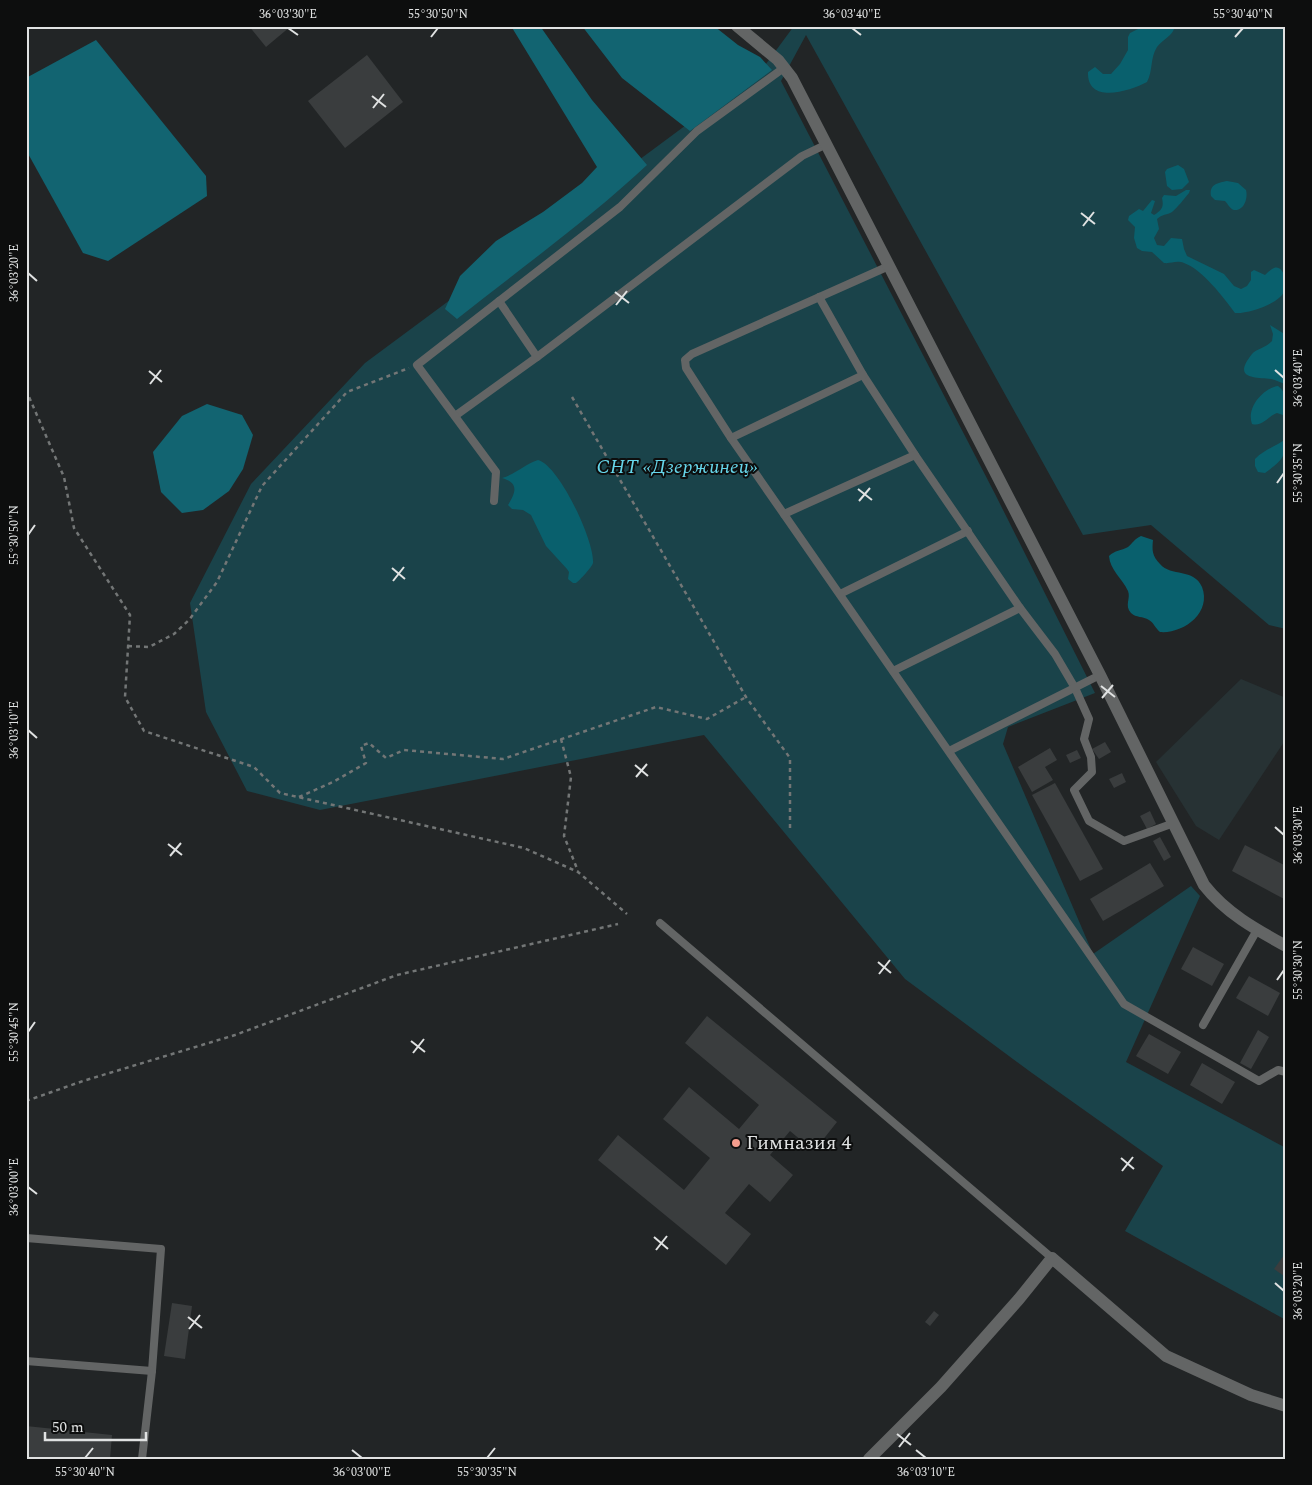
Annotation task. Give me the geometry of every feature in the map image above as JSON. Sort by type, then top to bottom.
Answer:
[{"type":"street","points":[[736,26],[762,46],[784,67],[827,144],[1100,675],[1204,885],[1212,896],[1231,913],[1286,946]]},
{"type":"street","points":[[869,1459],[942,1387],[1052,1258],[1166,1356],[1251,1395],[1286,1406]]},
{"type":"lane","points":[[494,501],[496,472],[417,365],[620,207],[697,131],[784,67]]},
{"type":"lane","points":[[455,416],[537,357],[802,156],[827,144]]},
{"type":"lane","points":[[889,266],[692,354],[685,360],[686,368],[731,438],[1124,1004],[1259,1081],[1278,1070],[1286,1072]]},
{"type":"lane","points":[[819,297],[863,375],[1020,608],[1055,654],[1075,688],[1089,719],[1084,739],[1091,757],[1092,772],[1074,790],[1089,822],[1124,841],[1174,823]]},
{"type":"lane","points":[[499,301],[537,357]]},
{"type":"lane","points":[[731,438],[863,375]]},
{"type":"lane","points":[[784,514],[915,454]]},
{"type":"lane","points":[[840,594],[968,531]]},
{"type":"lane","points":[[893,671],[1020,608]]},
{"type":"lane","points":[[949,751],[1100,675]]},
{"type":"lane","points":[[660,923],[1052,1258]]},
{"type":"lane","points":[[1203,1025],[1257,930]]},
{"type":"lane","points":[[26,1238],[160,1248],[152,1371],[142,1459]]},
{"type":"lane","points":[[26,1361],[152,1371]]},
{"type":"path","points":[[128,646],[149,647],[174,634],[189,620],[217,582],[262,486],[346,392],[417,365]]},
{"type":"path","points":[[26,390],[64,477],[74,528],[130,615],[124,697],[144,731],[254,767],[280,794],[524,848],[578,872],[627,914]]},
{"type":"path","points":[[572,397],[746,697],[790,758],[790,829]]},
{"type":"path","points":[[298,798],[366,763],[361,746],[369,743],[386,758],[404,750],[503,759],[656,707],[707,719],[746,697]]},
{"type":"path","points":[[561,739],[571,778],[564,836],[578,872]]},
{"type":"path","points":[[26,1101],[83,1081],[234,1035],[397,975],[618,924]]},
{"type":"shaded area","points":[[511,26],[540,26],[592,100],[647,165],[577,225],[457,319],[445,309],[460,276],[496,241],[543,212],[582,183],[597,167]]},
{"type":"shaded area","points":[[582,26],[714,26],[738,45],[760,57],[772,70],[690,131],[622,78]]},
{"type":"shaded area","points":[[1144,26],[1175,26],[1170,35],[1159,44],[1155,51],[1147,82],[1140,86],[1111,93],[1094,89],[1088,72],[1095,67],[1103,74],[1111,74],[1120,64],[1128,50],[1128,37],[1130,33]]},
{"type":"shaded area","points":[[96,40],[206,176],[207,196],[108,261],[83,253],[26,150],[26,78]]},
{"type":"shaded area","points":[[1178,165],[1184,169],[1189,182],[1182,189],[1172,190],[1167,186],[1165,172],[1167,169]]},
{"type":"shaded area","points":[[1227,181],[1238,183],[1246,190],[1245,203],[1238,210],[1230,208],[1225,201],[1215,200],[1211,196],[1211,189],[1217,183]]},
{"type":"shaded area","points":[[1186,190],[1190,190],[1189,193],[1172,212],[1157,219],[1159,229],[1154,238],[1157,245],[1164,246],[1171,238],[1182,239],[1187,256],[1224,274],[1234,286],[1241,289],[1247,286],[1251,280],[1251,272],[1254,270],[1265,275],[1273,269],[1280,269],[1285,280],[1285,289],[1281,296],[1262,307],[1247,312],[1235,313],[1212,285],[1191,266],[1181,262],[1164,263],[1152,252],[1142,251],[1137,248],[1134,238],[1135,227],[1128,220],[1129,216],[1139,209],[1143,211],[1152,200],[1155,201],[1151,213],[1154,215],[1162,208],[1162,198],[1164,195],[1176,196]]},
{"type":"shaded area","points":[[1270,325],[1286,335],[1286,384],[1271,379],[1252,377],[1245,372],[1246,362],[1252,354],[1272,341],[1273,334]]},
{"type":"shaded area","points":[[1278,386],[1282,389],[1285,397],[1286,421],[1283,415],[1277,413],[1262,423],[1252,424],[1251,412],[1257,400],[1267,391]]},
{"type":"shaded area","points":[[207,404],[242,415],[253,435],[243,469],[229,491],[203,510],[182,513],[161,492],[153,452],[182,416]]},
{"type":"shaded area","points":[[1286,438],[1284,455],[1265,473],[1258,472],[1255,466],[1255,459]]},
{"type":"shaded area","points":[[538,460],[556,475],[565,489],[582,522],[588,539],[593,563],[576,583],[568,579],[569,572],[567,569],[546,546],[531,515],[523,510],[512,509],[508,505],[513,496],[514,488],[511,482],[502,478]]},
{"type":"shaded area","points":[[1141,536],[1153,540],[1154,556],[1165,568],[1194,577],[1202,587],[1203,605],[1199,613],[1193,620],[1178,629],[1160,632],[1149,620],[1135,616],[1129,610],[1128,591],[1114,570],[1109,556],[1128,547]]},
{"type":"shaded area","points":[[1241,679],[1286,698],[1286,739],[1219,840],[1196,826],[1156,762]]},
{"type":"green space","name":"СНТ «Дзержинец»","points":[[794,26],[1286,26],[1286,629],[1269,625],[1151,525],[1083,535],[806,35],[781,81],[994,492],[1095,693],[1008,727],[1003,744],[1093,954],[1191,886],[1200,896],[1126,1062],[1286,1148],[1286,1320],[1125,1231],[1163,1166],[1032,1073],[905,979],[704,735],[320,810],[247,791],[206,712],[190,603],[251,484],[365,363],[763,68]]},
{"type":"building","points":[[249,26],[291,26],[266,47]]},
{"type":"building","points":[[367,55],[403,102],[345,148],[308,101]]},
{"type":"building","points":[[1105,742],[1111,752],[1099,759],[1092,749]]},
{"type":"building","points":[[1050,748],[1057,760],[1045,767],[1053,780],[1032,792],[1018,767]]},
{"type":"building","points":[[1077,750],[1081,758],[1070,763],[1066,755]]},
{"type":"building","points":[[1122,773],[1126,782],[1114,788],[1109,779]]},
{"type":"building","points":[[1055,783],[1103,869],[1080,881],[1032,795]]},
{"type":"building","points":[[1150,811],[1156,824],[1147,829],[1140,816]]},
{"type":"building","points":[[1160,837],[1171,857],[1164,861],[1153,841]]},
{"type":"building","points":[[1245,845],[1286,866],[1286,900],[1232,871]]},
{"type":"building","points":[[1150,863],[1164,886],[1103,921],[1090,899]]},
{"type":"building","points":[[1193,947],[1224,964],[1212,986],[1181,969]]},
{"type":"building","points":[[1249,976],[1280,993],[1268,1016],[1236,998]]},
{"type":"building","name":"Гимназия 4","points":[[707,1016],[837,1122],[814,1151],[790,1131],[770,1155],[793,1175],[770,1202],[749,1184],[725,1213],[751,1234],[726,1265],[598,1160],[618,1135],[684,1190],[710,1158],[663,1119],[689,1087],[739,1129],[759,1105],[685,1043]]},
{"type":"building","points":[[1258,1030],[1269,1037],[1251,1069],[1240,1063]]},
{"type":"building","points":[[1149,1034],[1181,1052],[1168,1074],[1136,1056]]},
{"type":"building","points":[[1202,1063],[1235,1082],[1222,1104],[1190,1085]]},
{"type":"building","points":[[1284,1255],[1286,1256],[1286,1273],[1284,1276],[1274,1269]]},
{"type":"building","points":[[172,1303],[192,1306],[185,1359],[164,1356]]},
{"type":"building","points":[[934,1311],[939,1315],[930,1326],[925,1322]]},
{"type":"building","points":[[26,1426],[112,1435],[110,1459],[42,1459],[26,1457]]},
{"type":"place","name":"Гимназия 4","points":[[736,1143]]}]
